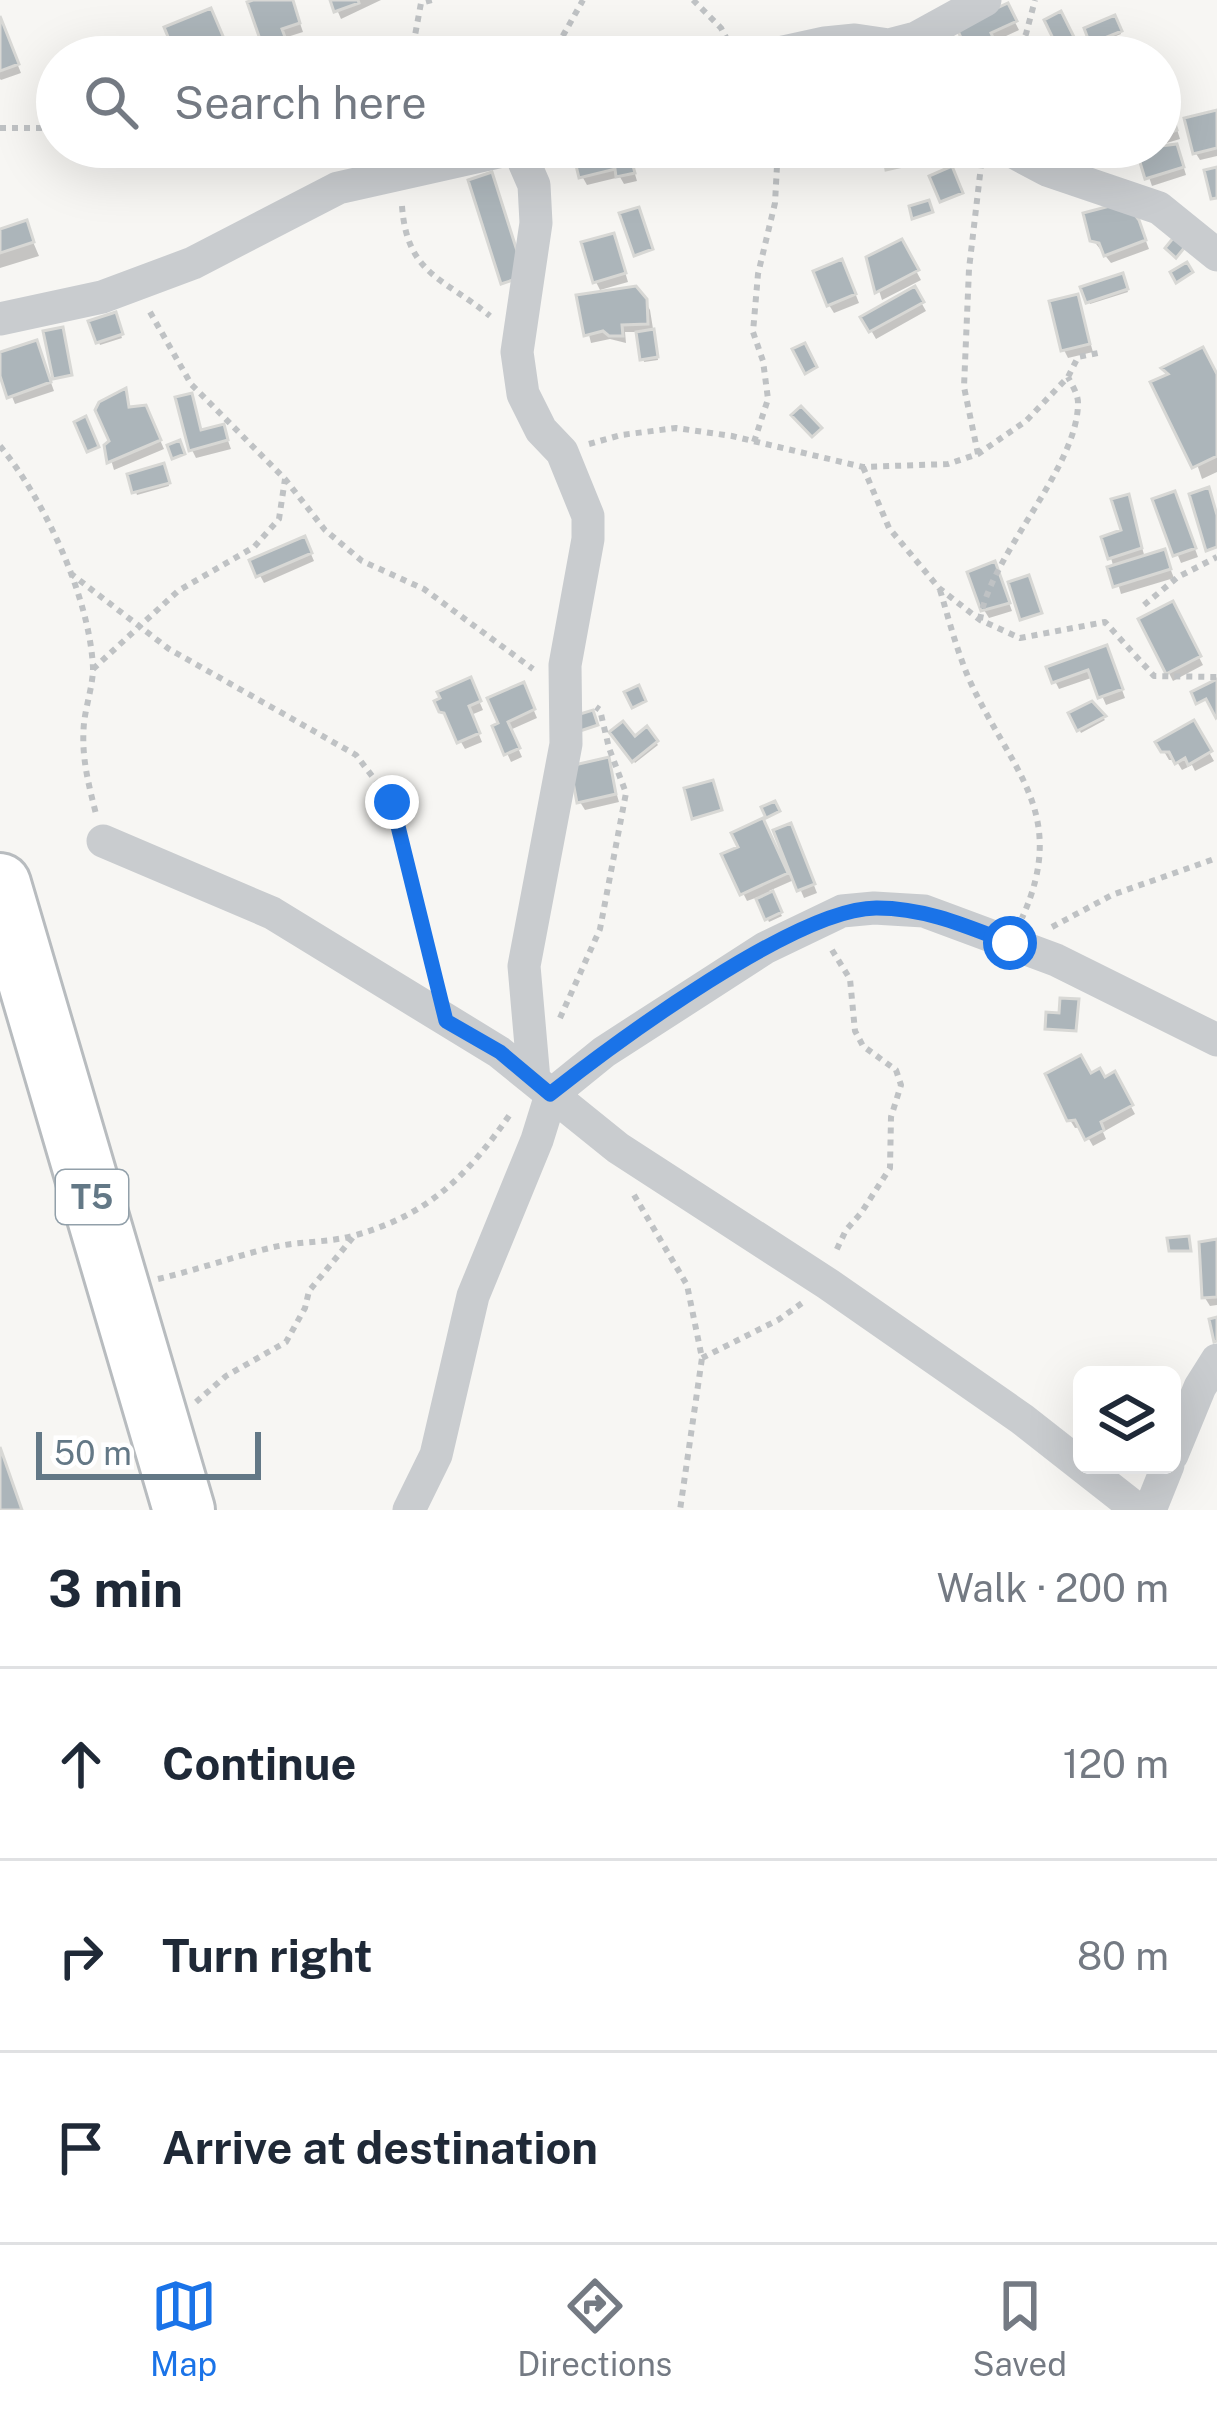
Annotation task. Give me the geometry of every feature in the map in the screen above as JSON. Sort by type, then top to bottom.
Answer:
[{"type":"highway","name":"T5","points":[[0,884],[184,1510]]},
{"type":"street","points":[[920,36],[985,0]]},
{"type":"street","points":[[0,319],[102,297],[193,263],[338,188],[422,168]]},
{"type":"street","points":[[409,1510],[436,1455],[473,1296],[537,1139],[539,1076],[524,966],[566,744],[565,665],[588,539],[587,516],[562,452],[529,411],[517,352],[536,224],[534,184],[528,168]]},
{"type":"street","points":[[1043,168],[1159,208],[1217,256]]},
{"type":"street","points":[[103,841],[272,914],[539,1076],[619,1148],[828,1284],[1022,1419],[1138,1510]]},
{"type":"street","points":[[539,1076],[604,1052],[814,921],[842,911],[874,908],[924,911],[1056,960],[1217,1040]]},
{"type":"street","points":[[1181,1433],[1217,1360]]},
{"type":"street","points":[[1150,1510],[1164,1474]]},
{"type":"path","points":[[415,36],[421,3],[432,0]]},
{"type":"path","points":[[562,36],[583,0]]},
{"type":"path","points":[[693,0],[727,36]]},
{"type":"path","points":[[1026,36],[1035,0]]},
{"type":"path","points":[[0,128],[36,128]]},
{"type":"path","points":[[754,442],[767,399],[754,332],[758,274],[775,203],[777,168]]},
{"type":"path","points":[[978,454],[964,387],[969,269],[981,168]]},
{"type":"path","points":[[399,173],[404,230],[413,255],[442,283],[488,314],[517,352]]},
{"type":"path","points":[[119,1287],[278,1246],[354,1236],[412,1214],[450,1187],[539,1076],[551,1037],[593,951],[607,902],[626,793],[600,710],[424,589],[362,561],[326,530],[285,479],[191,384],[142,298]]},
{"type":"path","points":[[562,452],[621,435],[676,428],[863,467],[948,464],[978,454],[1026,421],[1068,376],[1078,357],[1098,352]]},
{"type":"path","points":[[980,620],[1071,437],[1079,400],[1068,376]]},
{"type":"path","points":[[0,446],[19,469],[70,573],[93,669],[81,758],[103,841]]},
{"type":"path","points":[[863,467],[889,528],[940,588],[980,620],[1020,638],[1105,622],[1154,676],[1217,677]]},
{"type":"path","points":[[93,669],[178,591],[254,547],[279,518],[285,479]]},
{"type":"path","points":[[1144,605],[1178,577],[1217,557]]},
{"type":"path","points":[[70,573],[169,649],[356,755],[392,802],[446,1021]]},
{"type":"path","points":[[940,588],[968,676],[1036,805],[1042,845],[1037,884],[1014,944]]},
{"type":"path","points":[[1014,944],[1112,895],[1217,858]]},
{"type":"path","points":[[702,1358],[778,1320],[828,1284],[836,1246],[890,1168],[891,1118],[901,1085],[896,1070],[863,1046],[854,1031],[850,979],[814,921]]},
{"type":"path","points":[[619,1148],[635,1196],[687,1285],[702,1358],[680,1510]]},
{"type":"path","points":[[159,1425],[200,1400],[226,1376],[286,1342],[309,1291],[354,1236]]},
{"type":"building","points":[[293,0],[300,23],[282,29],[285,36],[259,36],[247,2]]},
{"type":"building","points":[[330,0],[358,0],[359,3],[334,12]]},
{"type":"building","points":[[1008,3],[1017,21],[992,36],[960,36],[956,27]]},
{"type":"building","points":[[211,8],[223,36],[168,36],[164,27]]},
{"type":"building","points":[[1061,11],[1074,36],[1052,36],[1044,20]]},
{"type":"building","points":[[1115,15],[1122,31],[1087,36],[1084,28]]},
{"type":"building","points":[[0,16],[19,64],[0,71]]},
{"type":"building","points":[[1217,110],[1217,148],[1193,154],[1184,118]]},
{"type":"building","points":[[1217,167],[1217,198],[1211,199],[1204,170]]},
{"type":"building","points":[[577,168],[634,168],[635,173],[616,177],[615,169],[579,178]]},
{"type":"building","points":[[953,168],[963,193],[940,202],[929,176]]},
{"type":"building","points":[[1142,168],[1181,168],[1145,179]]},
{"type":"building","points":[[492,172],[525,276],[501,284],[468,180]]},
{"type":"building","points":[[929,200],[933,212],[912,219],[909,206]]},
{"type":"building","points":[[1125,202],[1146,240],[1104,256],[1099,243],[1090,241],[1083,213]]},
{"type":"building","points":[[639,207],[653,249],[634,256],[619,213]]},
{"type":"building","points":[[27,220],[34,242],[0,253],[0,229]]},
{"type":"building","points":[[614,233],[626,273],[593,283],[581,242]]},
{"type":"building","points":[[1174,237],[1185,247],[1176,258],[1165,248]]},
{"type":"building","points":[[902,239],[919,270],[875,293],[866,257]]},
{"type":"building","points":[[842,259],[856,294],[827,306],[813,271]]},
{"type":"building","points":[[1187,262],[1193,272],[1176,283],[1170,272]]},
{"type":"building","points":[[1123,273],[1128,289],[1086,303],[1080,287]]},
{"type":"building","points":[[636,286],[647,299],[648,324],[622,325],[623,336],[603,331],[584,336],[576,295]]},
{"type":"building","points":[[915,286],[924,302],[869,332],[860,317]]},
{"type":"building","points":[[1078,294],[1090,344],[1061,351],[1049,301]]},
{"type":"building","points":[[116,312],[123,334],[96,343],[88,321]]},
{"type":"building","points":[[63,327],[72,375],[53,379],[43,331]]},
{"type":"building","points":[[654,329],[658,357],[640,360],[636,332]]},
{"type":"building","points":[[37,340],[51,382],[7,398],[0,376],[0,352]]},
{"type":"building","points":[[805,343],[817,367],[805,374],[792,349]]},
{"type":"building","points":[[1203,347],[1217,374],[1217,456],[1192,468],[1150,382],[1168,374],[1161,368]]},
{"type":"building","points":[[126,388],[129,407],[146,405],[161,440],[107,463],[104,445],[109,441],[95,410],[99,402]]},
{"type":"building","points":[[192,393],[201,430],[224,424],[228,440],[189,451],[175,397]]},
{"type":"building","points":[[801,406],[822,428],[812,437],[791,415]]},
{"type":"building","points":[[86,416],[99,447],[87,452],[74,422]]},
{"type":"building","points":[[180,440],[185,454],[172,459],[167,445]]},
{"type":"building","points":[[164,463],[170,483],[132,493],[127,474]]},
{"type":"building","points":[[1209,487],[1217,515],[1217,547],[1206,551],[1189,494]]},
{"type":"building","points":[[1175,491],[1196,548],[1173,556],[1152,499]]},
{"type":"building","points":[[1129,494],[1142,548],[1108,559],[1101,537],[1121,530],[1111,499]]},
{"type":"building","points":[[305,536],[312,553],[256,577],[249,560]]},
{"type":"building","points":[[1165,549],[1171,569],[1113,587],[1107,567]]},
{"type":"building","points":[[995,561],[1010,603],[981,611],[967,572]]},
{"type":"building","points":[[1029,575],[1042,613],[1020,620],[1008,582]]},
{"type":"building","points":[[1173,601],[1201,656],[1166,674],[1138,619]]},
{"type":"building","points":[[1107,645],[1123,689],[1098,698],[1088,670],[1052,683],[1046,667]]},
{"type":"building","points":[[471,677],[481,701],[469,706],[480,733],[457,743],[434,701],[440,698],[437,692]]},
{"type":"building","points":[[1217,679],[1216,718],[1206,699],[1196,704],[1191,692]]},
{"type":"building","points":[[524,682],[535,709],[508,722],[520,748],[504,755],[487,698]]},
{"type":"building","points":[[639,685],[646,701],[632,708],[624,692]]},
{"type":"building","points":[[1092,701],[1106,716],[1077,731],[1068,713]]},
{"type":"building","points":[[593,710],[598,725],[574,733],[570,717]]},
{"type":"building","points":[[1194,720],[1212,751],[1188,765],[1185,758],[1175,764],[1169,752],[1161,752],[1155,742]]},
{"type":"building","points":[[623,721],[635,736],[647,726],[658,741],[632,762],[609,732]]},
{"type":"building","points":[[609,757],[616,794],[577,803],[570,766]]},
{"type":"building","points":[[713,780],[722,810],[692,819],[684,788]]},
{"type":"building","points":[[775,801],[780,811],[766,818],[761,807]]},
{"type":"building","points":[[763,818],[788,873],[740,895],[721,854],[738,847],[731,833]]},
{"type":"building","points":[[791,823],[815,884],[797,891],[773,830]]},
{"type":"building","points":[[773,891],[782,912],[765,920],[756,899]]},
{"type":"building","points":[[1060,998],[1079,999],[1076,1031],[1045,1029],[1046,1012],[1059,1013]]},
{"type":"building","points":[[1081,1055],[1091,1073],[1100,1068],[1105,1077],[1115,1071],[1133,1105],[1101,1122],[1104,1130],[1085,1140],[1075,1120],[1067,1121],[1045,1074]]},
{"type":"building","points":[[1189,1236],[1191,1251],[1169,1251],[1167,1238]]},
{"type":"building","points":[[1217,1239],[1217,1297],[1202,1298],[1199,1242]]},
{"type":"building","points":[[1217,1317],[1217,1341],[1214,1342],[1209,1319]]},
{"type":"building","points":[[0,1447],[22,1510],[0,1510]]},
{"type":"route","points":[[392,802],[446,1021],[500,1052],[550,1094],[604,1052],[765,948],[842,911],[924,911],[1010,943]]}]
